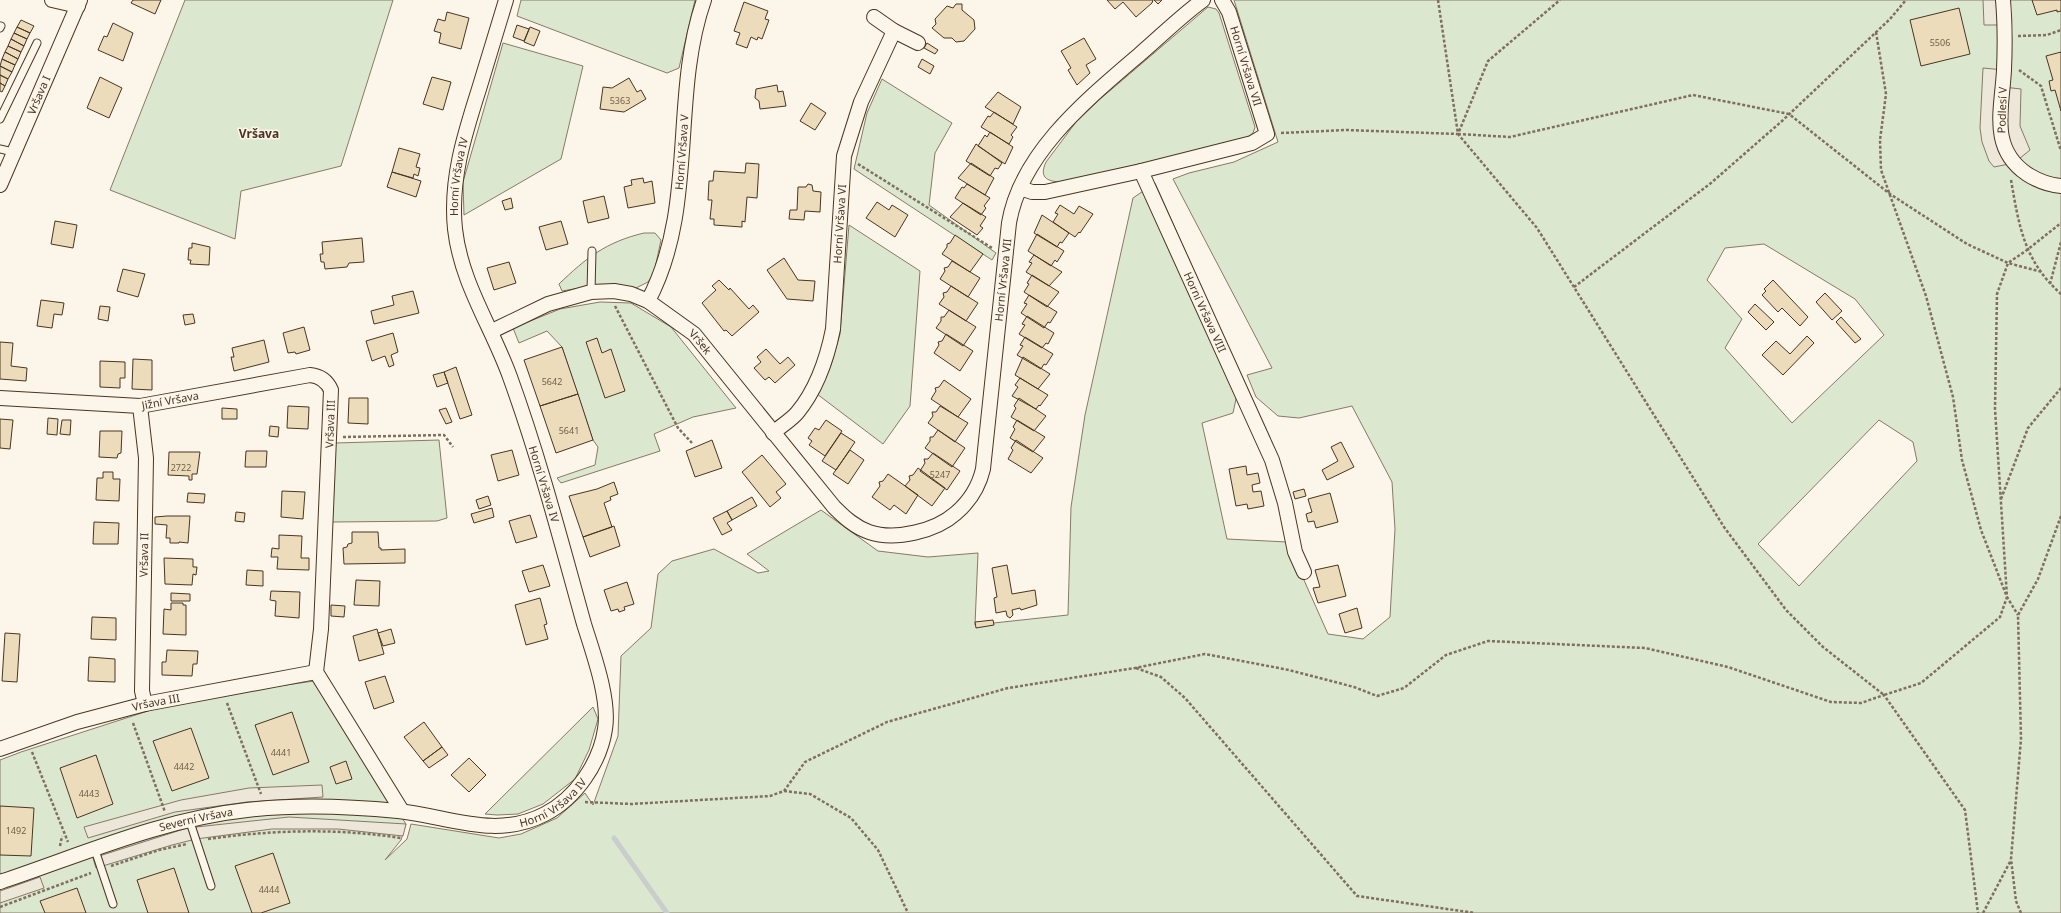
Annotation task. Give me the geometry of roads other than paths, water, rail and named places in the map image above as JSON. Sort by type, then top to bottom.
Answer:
[{"type":"street","points":[[52,0],[79,3]]},
{"type":"street","name":"Horní Vršava IV","points":[[402,811],[467,825],[490,826],[516,824],[545,814],[564,801],[588,773],[600,750],[605,729],[606,717],[601,684],[553,513],[511,378],[492,331],[472,292],[462,261],[456,234],[454,214],[456,174],[461,147],[506,0]]},
{"type":"street","name":"Horní Vršava V","points":[[648,301],[660,279],[669,251],[679,194],[686,81],[697,18],[704,0]]},
{"type":"street","name":"Horní Vršava VII","points":[[848,521],[871,533],[891,536],[906,534],[942,522],[956,513],[976,489],[981,479],[985,460],[1010,212],[1020,188],[1051,138],[1073,113],[1203,0]]},
{"type":"street","name":"Horní Vršava VII","points":[[1141,171],[1252,143],[1267,134],[1229,12],[1222,0]]},
{"type":"street","name":"Podlesí V","points":[[2003,0],[2004,70],[2000,118],[2001,138],[2012,162],[2038,180],[2061,186]]},
{"type":"street","name":"Vršava I","points":[[0,184],[6,150],[79,3]]},
{"type":"street","points":[[874,17],[894,31],[918,43]]},
{"type":"street","name":"Horní Vršava VI","points":[[773,433],[796,414],[811,393],[830,346],[833,329],[844,156],[861,102],[894,31]]},
{"type":"street","points":[[1020,188],[1032,192],[1046,192],[1141,171]]},
{"type":"street","name":"Horní Vršava VIII","points":[[1141,171],[1272,460],[1285,503],[1295,552],[1304,572]]},
{"type":"street","name":"Vršek","points":[[492,331],[548,304],[591,292],[608,291],[631,294],[648,301],[694,334],[773,433],[834,507],[848,521]]},
{"type":"street","name":"Jižní Vršava","points":[[0,398],[140,406],[310,375],[318,376],[324,380],[331,390]]},
{"type":"street","name":"Vršava III","points":[[0,749],[27,738],[77,722],[145,704],[316,672],[321,629],[331,390]]},
{"type":"street","name":"Vršava II","points":[[140,406],[146,458],[142,691],[145,704]]},
{"type":"street","points":[[316,672],[402,811]]},
{"type":"street","name":"Severní Vršava","points":[[0,882],[169,824],[210,815],[266,809],[321,806],[402,811]]},
{"type":"lane","points":[[0,119],[37,43]]},
{"type":"lane","points":[[591,292],[592,251]]},
{"type":"lane","points":[[189,819],[211,886]]},
{"type":"lane","points":[[95,850],[113,904]]},
{"type":"waterway","points":[[614,838],[667,913]]},
{"type":"district","name":"Vršava","points":[[259,134]]}]
